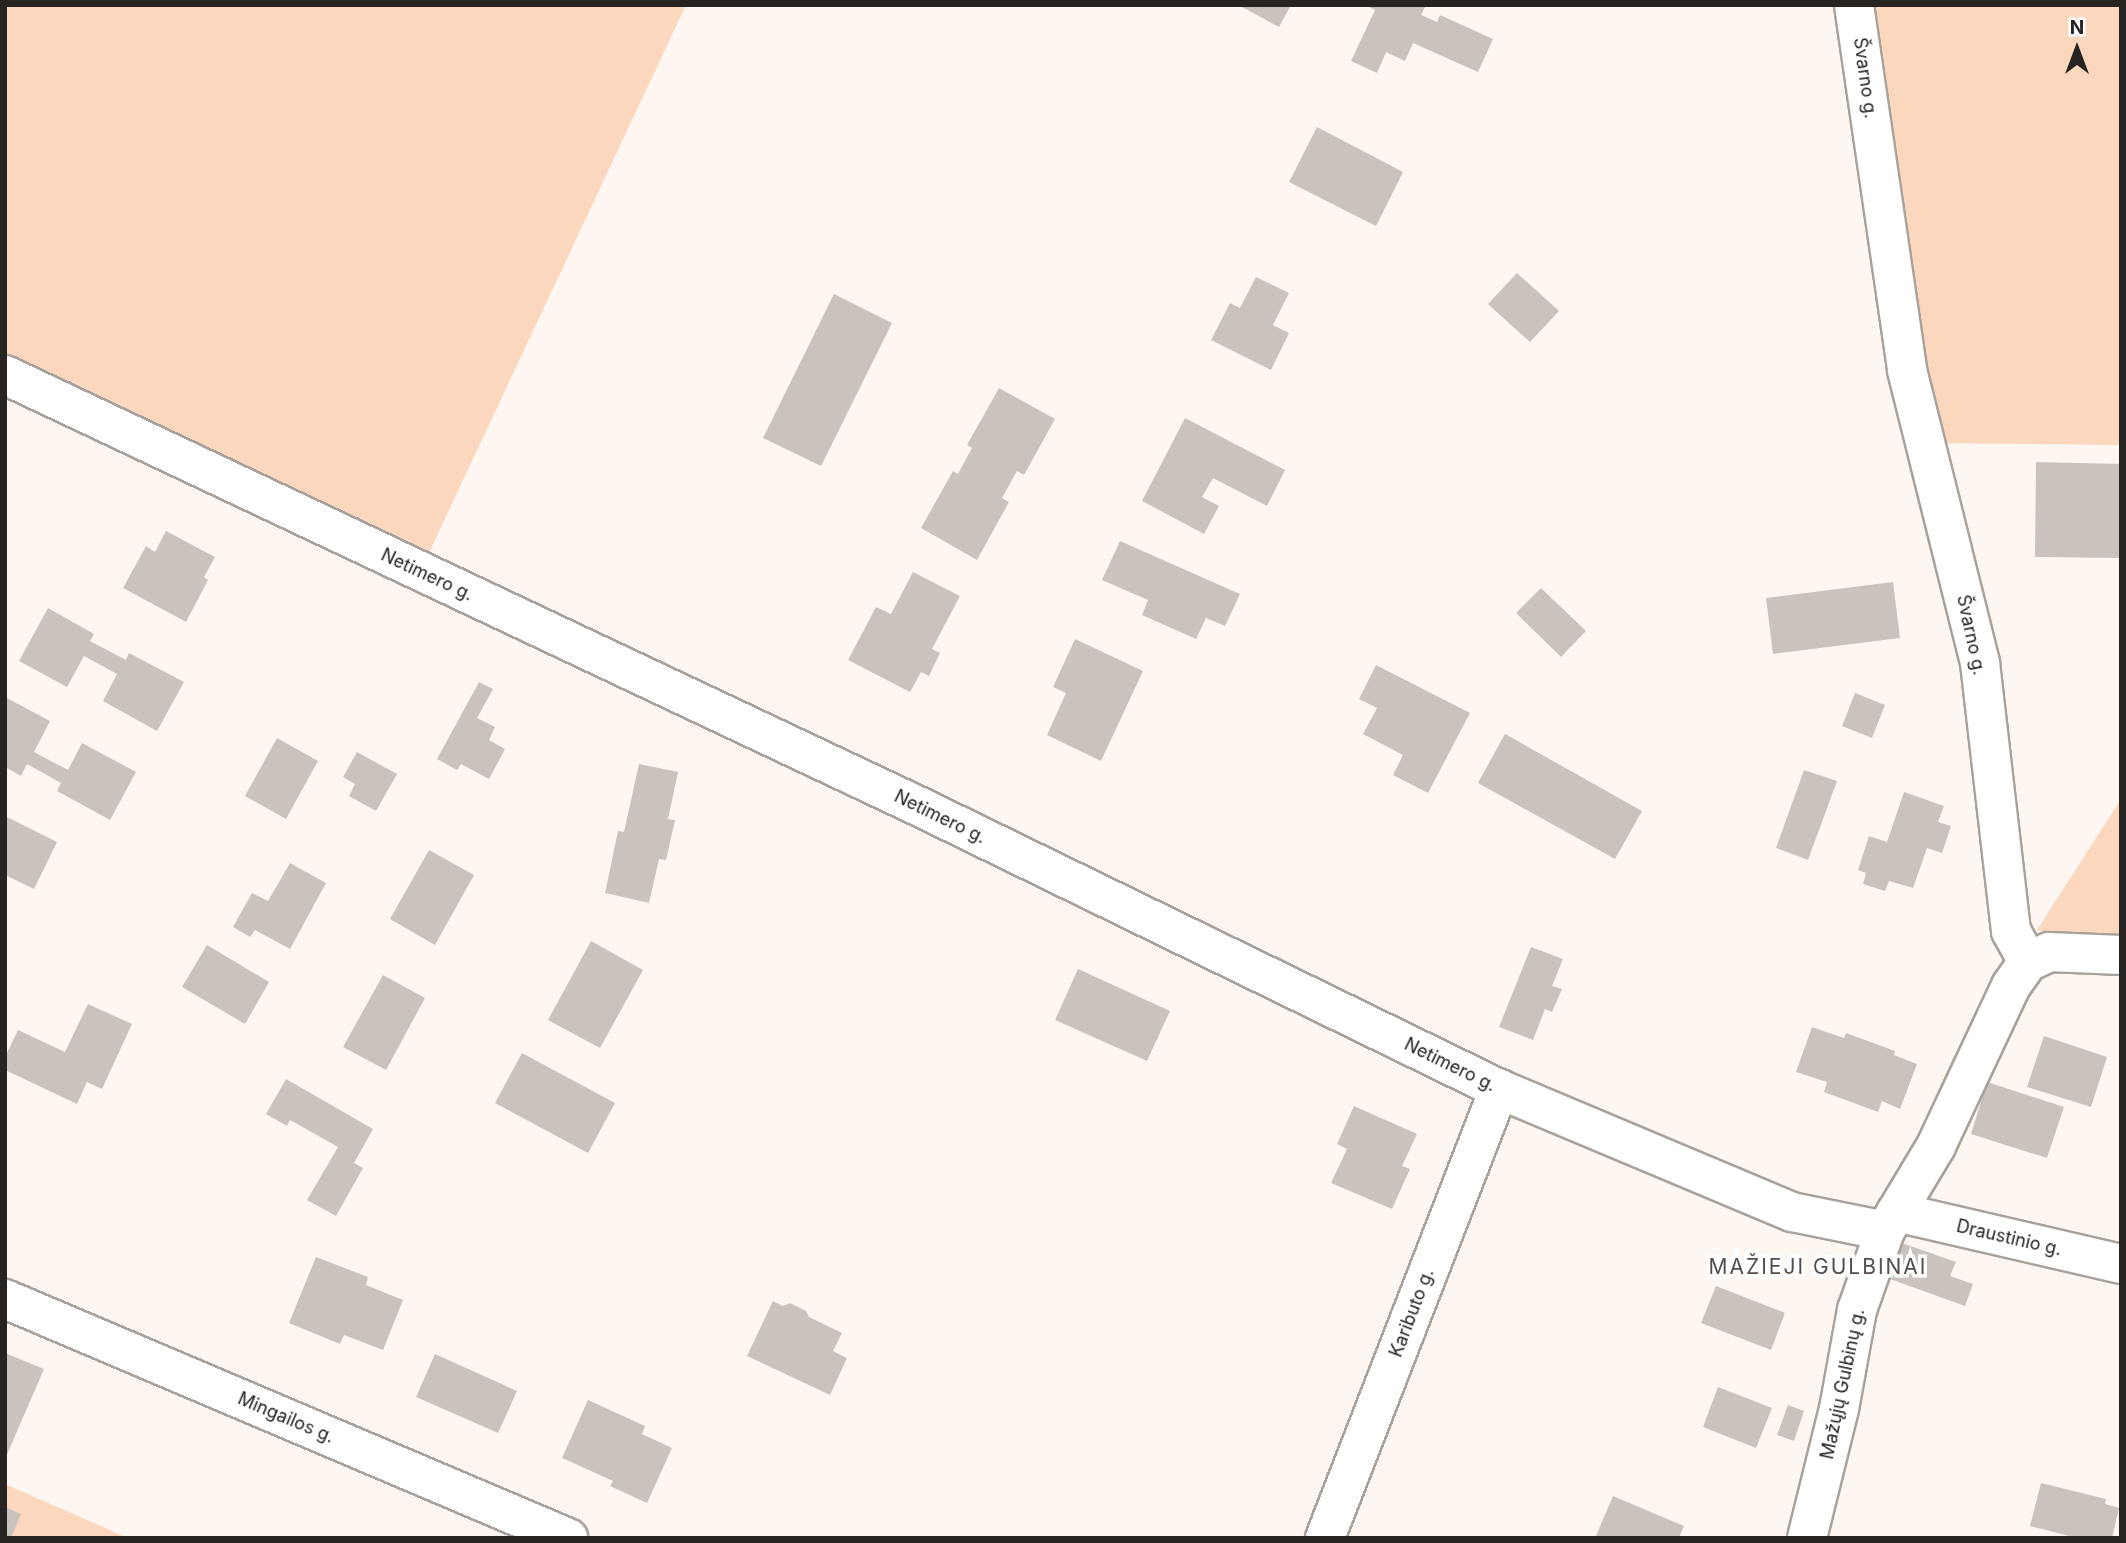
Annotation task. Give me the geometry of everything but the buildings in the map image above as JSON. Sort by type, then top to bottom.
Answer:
[{"type":"street","name":"Švarno g.","points":[[1854,5],[1907,370],[1980,663],[2011,931],[2028,962]]},
{"type":"street","name":"Netimero g.","points":[[5,375],[916,805],[1499,1089],[1792,1212],[1890,1222]]},
{"type":"street","points":[[1890,1222],[1936,1146],[2011,986],[2028,962],[2049,952],[2121,955]]},
{"type":"street","name":"Kaributo g.","points":[[1325,1538],[1499,1089]]},
{"type":"street","name":"Draustinio g.","points":[[1890,1222],[2121,1264]]},
{"type":"street","name":"Mažųjų Gulbinų g.","points":[[1807,1538],[1839,1409],[1857,1310],[1890,1222]]},
{"type":"street","name":"Mingailos g.","points":[[5,1299],[568,1538]]},
{"type":"shaded area","points":[[5,5],[686,5],[426,559],[5,358]]},
{"type":"shaded area","points":[[1874,5],[2121,5],[2121,445],[1936,443]]},
{"type":"shaded area","points":[[2121,799],[2121,944],[2037,930]]},
{"type":"shaded area","points":[[5,1484],[128,1538],[5,1538]]},
{"type":"district","name":"MAŽIEJI GULBINAI","points":[[1818,1267]]}]
